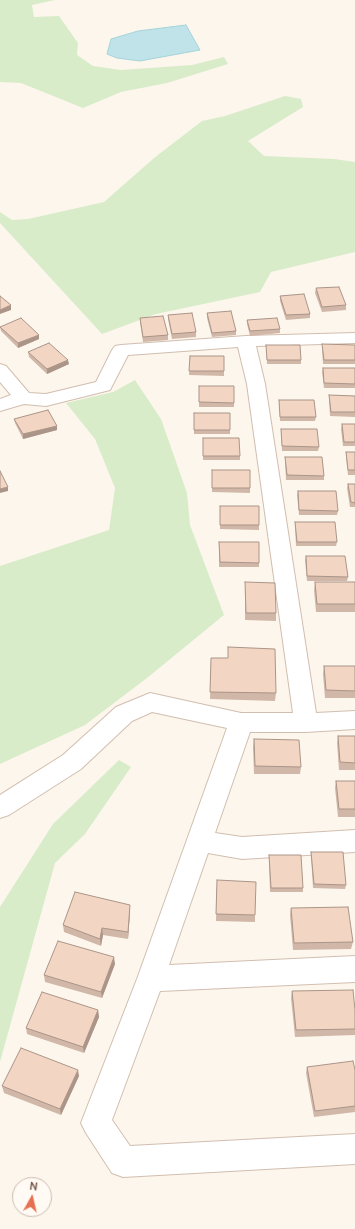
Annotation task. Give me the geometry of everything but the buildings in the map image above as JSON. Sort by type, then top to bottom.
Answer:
[{"type":"street","points":[[0,405],[24,398],[46,400],[103,386],[121,350],[246,341],[355,338]]},
{"type":"street","points":[[246,341],[256,384],[306,723]]},
{"type":"street","points":[[0,370],[24,398]]},
{"type":"street","points":[[0,808],[72,762],[124,714],[150,702],[241,722],[306,723],[355,720]]},
{"type":"street","points":[[241,722],[151,979],[96,1123],[123,1162],[355,1148]]},
{"type":"street","points":[[200,841],[242,848],[355,841]]},
{"type":"street","points":[[151,979],[355,969]]},
{"type":"green space","points":[[0,0],[55,0],[32,5],[34,17],[59,16],[78,43],[77,55],[93,66],[121,70],[192,65],[224,57],[228,64],[167,83],[121,92],[83,108],[21,83],[0,82]]},
{"type":"green space","points":[[285,96],[301,99],[303,107],[248,141],[264,156],[334,159],[355,162],[355,252],[271,272],[260,292],[156,314],[102,334],[0,223],[0,212],[12,220],[28,219],[104,202],[154,158],[202,121],[225,116]]},
{"type":"green space","points":[[135,380],[161,419],[187,493],[190,525],[224,615],[147,678],[85,725],[0,764],[0,566],[109,530],[115,488],[95,439],[66,403],[113,392]]},
{"type":"green space","points":[[119,760],[131,767],[85,834],[55,863],[0,1062],[0,907],[53,824]]},
{"type":"water","points":[[186,25],[200,50],[140,61],[117,58],[107,54],[111,39],[138,31]]}]
